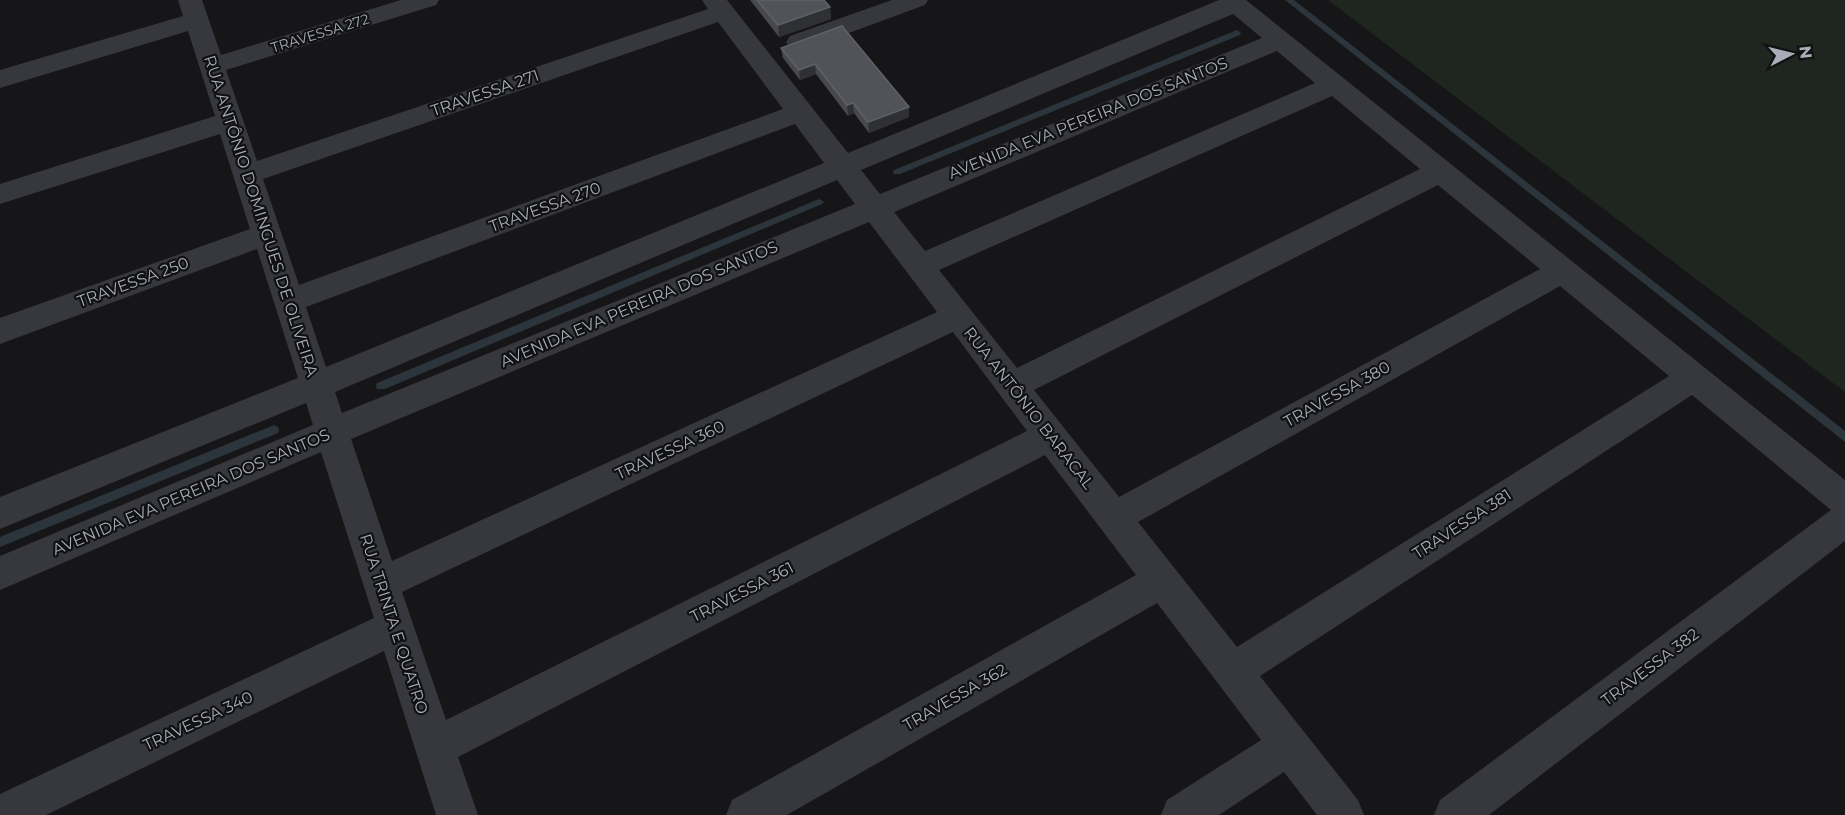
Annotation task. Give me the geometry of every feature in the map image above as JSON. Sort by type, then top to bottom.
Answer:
[{"type":"street","name":"TRAVESSA 272","points":[[212,66],[427,0]]},
{"type":"street","points":[[758,56],[916,0]]},
{"type":"street","points":[[0,513],[316,385],[1233,2],[1845,501]]},
{"type":"street","name":"RUA ANTÔNIO BARACAL","points":[[719,6],[1343,815]]},
{"type":"street","name":"TRAVESSA 271","points":[[248,174],[719,6]]},
{"type":"street","name":"RUA ANTÔNIO DOMINGUES DE OLIVEIRA","points":[[194,10],[332,432]]},
{"type":"street","points":[[0,79],[194,10]]},
{"type":"street","name":"AVENIDA EVA PEREIRA DOS SANTOS","points":[[0,573],[332,432],[1280,40]]},
{"type":"street","points":[[919,266],[1336,84]]},
{"type":"street","name":"TRAVESSA 270","points":[[289,302],[801,112]]},
{"type":"street","points":[[0,194],[230,121]]},
{"type":"street","points":[[1012,386],[1441,171]]},
{"type":"street","name":"TRAVESSA 250","points":[[0,331],[267,234]]},
{"type":"street","name":"TRAVESSA 380","points":[[1113,518],[1561,271]]},
{"type":"street","name":"TRAVESSA 360","points":[[381,584],[958,316]]},
{"type":"street","name":"TRAVESSA 381","points":[[1232,672],[1693,377]]},
{"type":"street","name":"RUA TRINTA E QUATRO","points":[[332,432],[457,815]]},
{"type":"street","name":"TRAVESSA 361","points":[[435,747],[1050,436]]},
{"type":"street","name":"TRAVESSA 382","points":[[1455,815],[1845,520]]},
{"type":"street","name":"TRAVESSA 362","points":[[747,815],[1162,580]]},
{"type":"street","name":"TRAVESSA 340","points":[[1,815],[395,627]]},
{"type":"street","points":[[1182,815],[1289,745]]},
{"type":"shaded area","points":[[1328,0],[1845,0],[1845,392]]},
{"type":"building","points":[[757,0],[824,0],[830,7],[778,25]]},
{"type":"building","points":[[842,26],[909,107],[868,122],[853,103],[847,105],[815,64],[799,70],[781,48]]},
{"type":"waterway","points":[[1289,0],[1845,437]]},
{"type":"waterway","points":[[897,172],[1237,33]]},
{"type":"waterway","points":[[381,386],[819,202]]},
{"type":"waterway","points":[[0,542],[274,430]]}]
